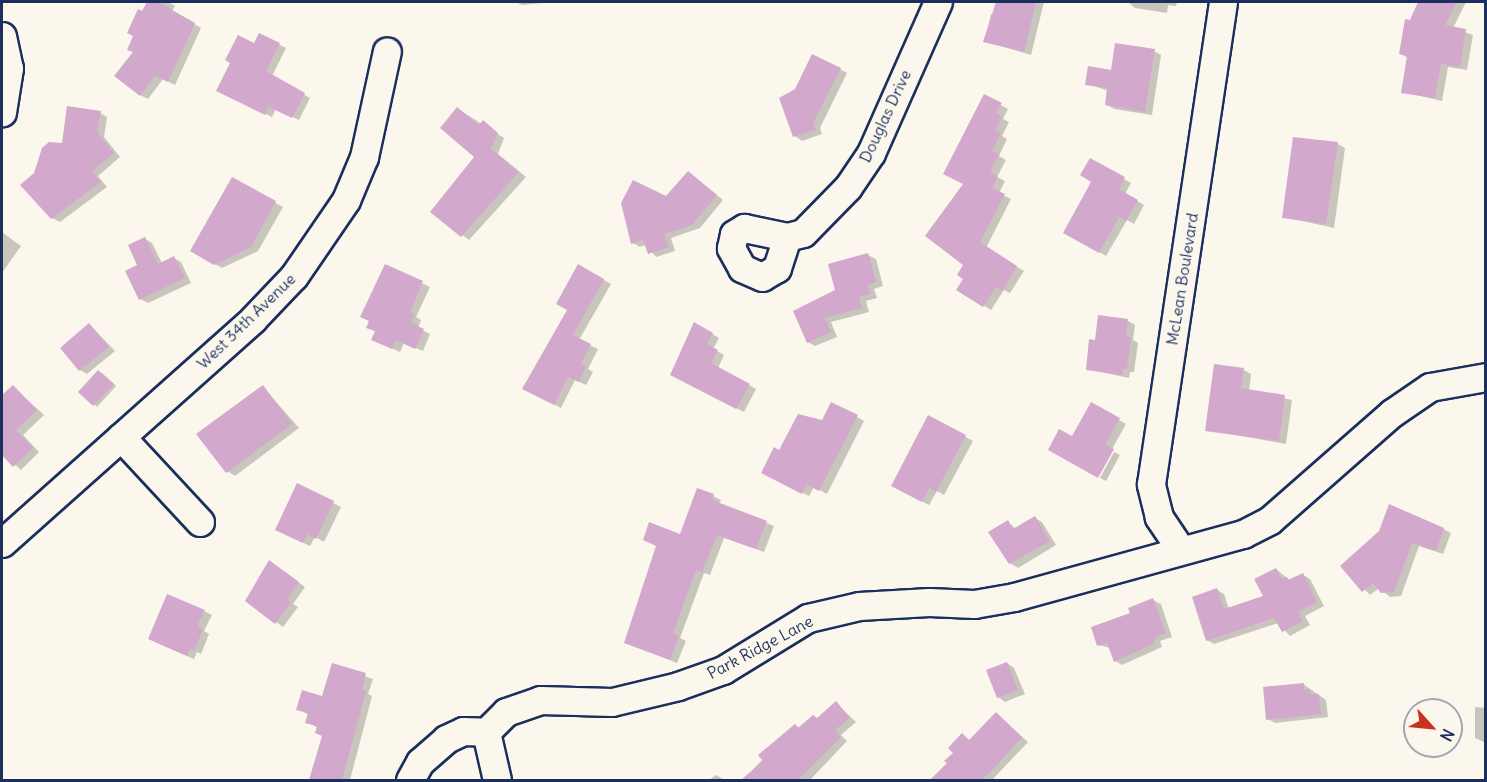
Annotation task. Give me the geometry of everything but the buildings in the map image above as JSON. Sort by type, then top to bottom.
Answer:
[{"type":"street","name":"Douglas Drive","points":[[787,237],[803,233],[824,214],[871,153],[938,2]]},
{"type":"street","name":"McLean Boulevard","points":[[1181,550],[1159,517],[1150,484],[1223,2]]},
{"type":"street","points":[[2,36],[9,68],[2,112]]},
{"type":"street","name":"West 34th Avenue","points":[[2,543],[253,319],[322,239],[346,200],[364,157],[387,51]]},
{"type":"street","points":[[1181,550],[1243,534],[1270,520],[1392,413],[1430,387],[1485,376]]},
{"type":"street","points":[[121,437],[200,522]]},
{"type":"street","name":"Park Ridge Lane","points":[[486,732],[506,712],[540,700],[612,702],[678,686],[723,670],[808,618],[859,606],[929,602],[974,604],[1014,597],[1181,550]]},
{"type":"street","points":[[410,780],[420,762],[446,739],[463,731],[486,732],[497,780]]}]
